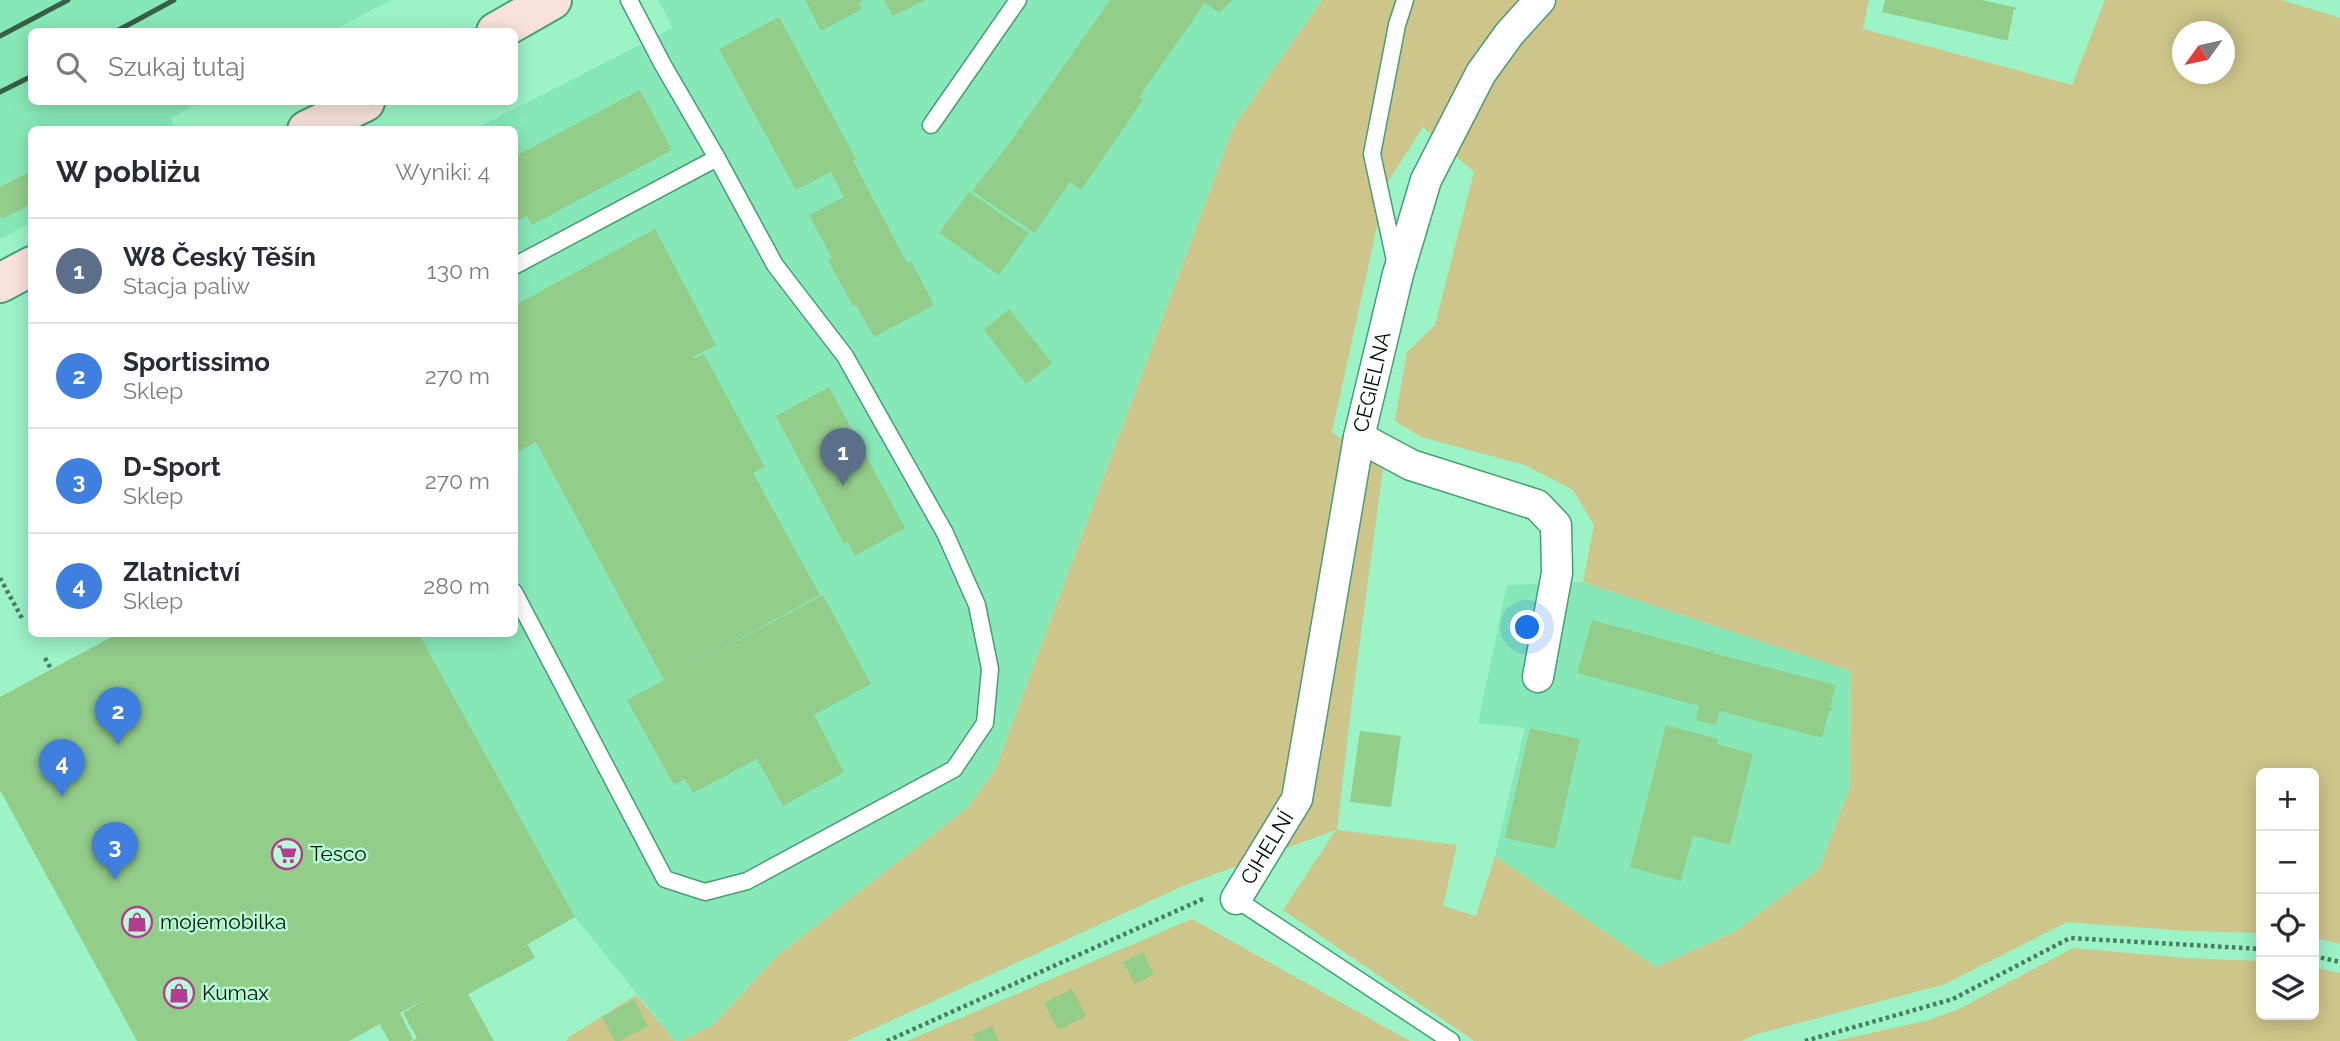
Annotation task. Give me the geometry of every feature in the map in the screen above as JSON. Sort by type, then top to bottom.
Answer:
[{"type":"main road","points":[[503,28],[552,0]]},
{"type":"main road","points":[[315,126],[359,105]]},
{"type":"main road","points":[[0,283],[28,268]]},
{"type":"street","name":"CEGIELNA","points":[[1297,799],[1359,437],[1398,274],[1426,180],[1475,85],[1510,33],[1540,0]]},
{"type":"street","points":[[1359,437],[1411,465],[1537,505],[1556,525],[1557,573],[1538,677]]},
{"type":"street","name":"CIHELNÍ","points":[[1236,899],[1297,799]]},
{"type":"lane","points":[[518,600],[665,879],[705,892],[747,881],[954,769],[985,723],[990,669],[977,605],[945,533],[845,356],[775,265],[629,0]]},
{"type":"lane","points":[[931,125],[1018,0]]},
{"type":"lane","points":[[1398,274],[1372,154],[1397,25],[1405,0]]},
{"type":"lane","points":[[518,264],[717,158]]},
{"type":"lane","points":[[1236,899],[1451,1041]]},
{"type":"path","points":[[0,578],[23,620]]},
{"type":"path","points":[[45,658],[51,669]]},
{"type":"path","points":[[887,1041],[1202,898],[1236,899]]},
{"type":"path","points":[[1805,1041],[1953,999],[2070,938],[2256,949]]},
{"type":"path","points":[[2318,957],[2340,962]]},
{"type":"shaded area","points":[[0,0],[391,0],[338,28],[28,28],[28,105],[195,105],[171,118],[173,126],[28,126],[28,225],[0,239]]},
{"type":"shaded area","points":[[658,0],[1322,0],[1234,126],[995,770],[967,808],[777,956],[714,1024],[681,1041],[675,1041],[575,917],[421,637],[518,637],[518,126],[481,126],[673,28]]},
{"type":"shaded area","points":[[1322,0],[1869,0],[1863,29],[2072,85],[2105,0],[2282,0],[2340,18],[2340,944],[2319,939],[2319,768],[2256,768],[2256,933],[2067,922],[1945,984],[1754,1035],[1742,1041],[1474,1041],[1283,910],[1336,830],[1185,885],[847,1041],[681,1041],[714,1024],[777,956],[967,808],[995,770],[1234,126]],"holes":[[[1423,127],[1474,172],[1435,325],[1407,352],[1395,421],[1421,437],[1525,465],[1573,490],[1594,525],[1583,582],[1851,671],[1850,787],[1819,869],[1734,932],[1656,967],[1495,856],[1476,916],[1443,906],[1457,845],[1337,830],[1383,468],[1332,432],[1386,185]]]},
{"type":"shaded area","points":[[1583,582],[1851,671],[1850,787],[1819,869],[1734,932],[1656,967],[1495,856],[1525,728],[1478,723],[1507,585]]},
{"type":"shaded area","points":[[1192,919],[1410,1041],[907,1041]]},
{"type":"shaded area","points":[[2073,948],[2185,958],[2256,961],[2256,1020],[2319,1020],[2319,968],[2340,973],[2340,1041],[1835,1041],[1929,1020],[1959,1009]]},
{"type":"shaded area","points":[[636,995],[675,1041],[566,1041],[569,1037]]},
{"type":"building","points":[[805,0],[864,0],[859,3],[862,9],[821,31]]},
{"type":"building","points":[[884,0],[925,0],[893,16]]},
{"type":"building","points":[[1110,0],[1233,0],[1219,13],[1205,3],[1139,97],[1143,100],[1081,190],[1070,182],[1035,233],[972,191],[1011,141]]},
{"type":"building","points":[[1885,0],[1982,0],[2017,8],[2014,9],[2009,41],[1882,12]]},
{"type":"building","points":[[779,17],[856,159],[853,161],[907,263],[911,261],[934,305],[874,337],[856,305],[853,306],[828,260],[832,258],[809,215],[844,197],[831,172],[796,190],[719,49]]},
{"type":"building","points":[[640,90],[672,150],[532,225],[527,216],[518,221],[518,155]]},
{"type":"building","points":[[28,173],[28,206],[2,219],[0,187]]},
{"type":"building","points":[[969,192],[1029,233],[999,275],[939,233]]},
{"type":"building","points":[[655,229],[716,345],[693,357],[695,359],[704,354],[765,467],[753,473],[820,595],[664,680],[536,442],[518,449],[518,304]]},
{"type":"building","points":[[1009,309],[1052,363],[1026,384],[984,330]]},
{"type":"building","points":[[829,387],[905,528],[855,556],[848,542],[844,544],[776,416]]},
{"type":"building","points":[[823,595],[871,684],[814,715],[844,772],[783,806],[757,759],[693,793],[685,779],[674,785],[627,700]]},
{"type":"building","points":[[1592,620],[1711,652],[1712,649],[1713,653],[1836,685],[1830,707],[1833,708],[1829,711],[1822,738],[1720,711],[1716,725],[1696,720],[1699,706],[1577,673]]},
{"type":"building","name":"Tesco","points":[[111,637],[421,637],[575,917],[521,948],[528,945],[535,958],[468,994],[494,1041],[412,1041],[417,1038],[403,1013],[427,998],[400,1013],[413,1039],[410,1041],[389,1041],[380,1024],[349,1041],[137,1041],[0,790],[0,697]]},
{"type":"building","points":[[1666,725],[1718,739],[1717,744],[1753,754],[1730,845],[1693,836],[1681,881],[1630,867]]},
{"type":"building","points":[[1530,728],[1580,739],[1555,849],[1505,838]]},
{"type":"building","points":[[1360,731],[1401,736],[1391,807],[1350,802]]},
{"type":"building","points":[[1143,952],[1154,974],[1135,984],[1123,962]]},
{"type":"building","points":[[1072,989],[1086,1016],[1058,1030],[1044,1003]]},
{"type":"building","points":[[634,999],[648,1026],[615,1041],[602,1017]]},
{"type":"building","points":[[992,1026],[999,1041],[975,1041],[972,1035]]},
{"type":"railway","points":[[0,36],[68,0]]},
{"type":"railway","points":[[122,28],[174,0]]},
{"type":"railway","points":[[0,92],[28,78]]},
{"type":"place","name":"W8 Český Těšín","points":[[843,486]]},
{"type":"place","name":"Sportissimo","points":[[118,745]]},
{"type":"place","name":"Zlatnictví","points":[[62,797]]},
{"type":"place","name":"Tesco","points":[[287,854]]},
{"type":"place","name":"D-Sport","points":[[115,880]]},
{"type":"place","name":"mojemobilka","points":[[137,922]]},
{"type":"place","name":"Kumax","points":[[179,993]]}]
